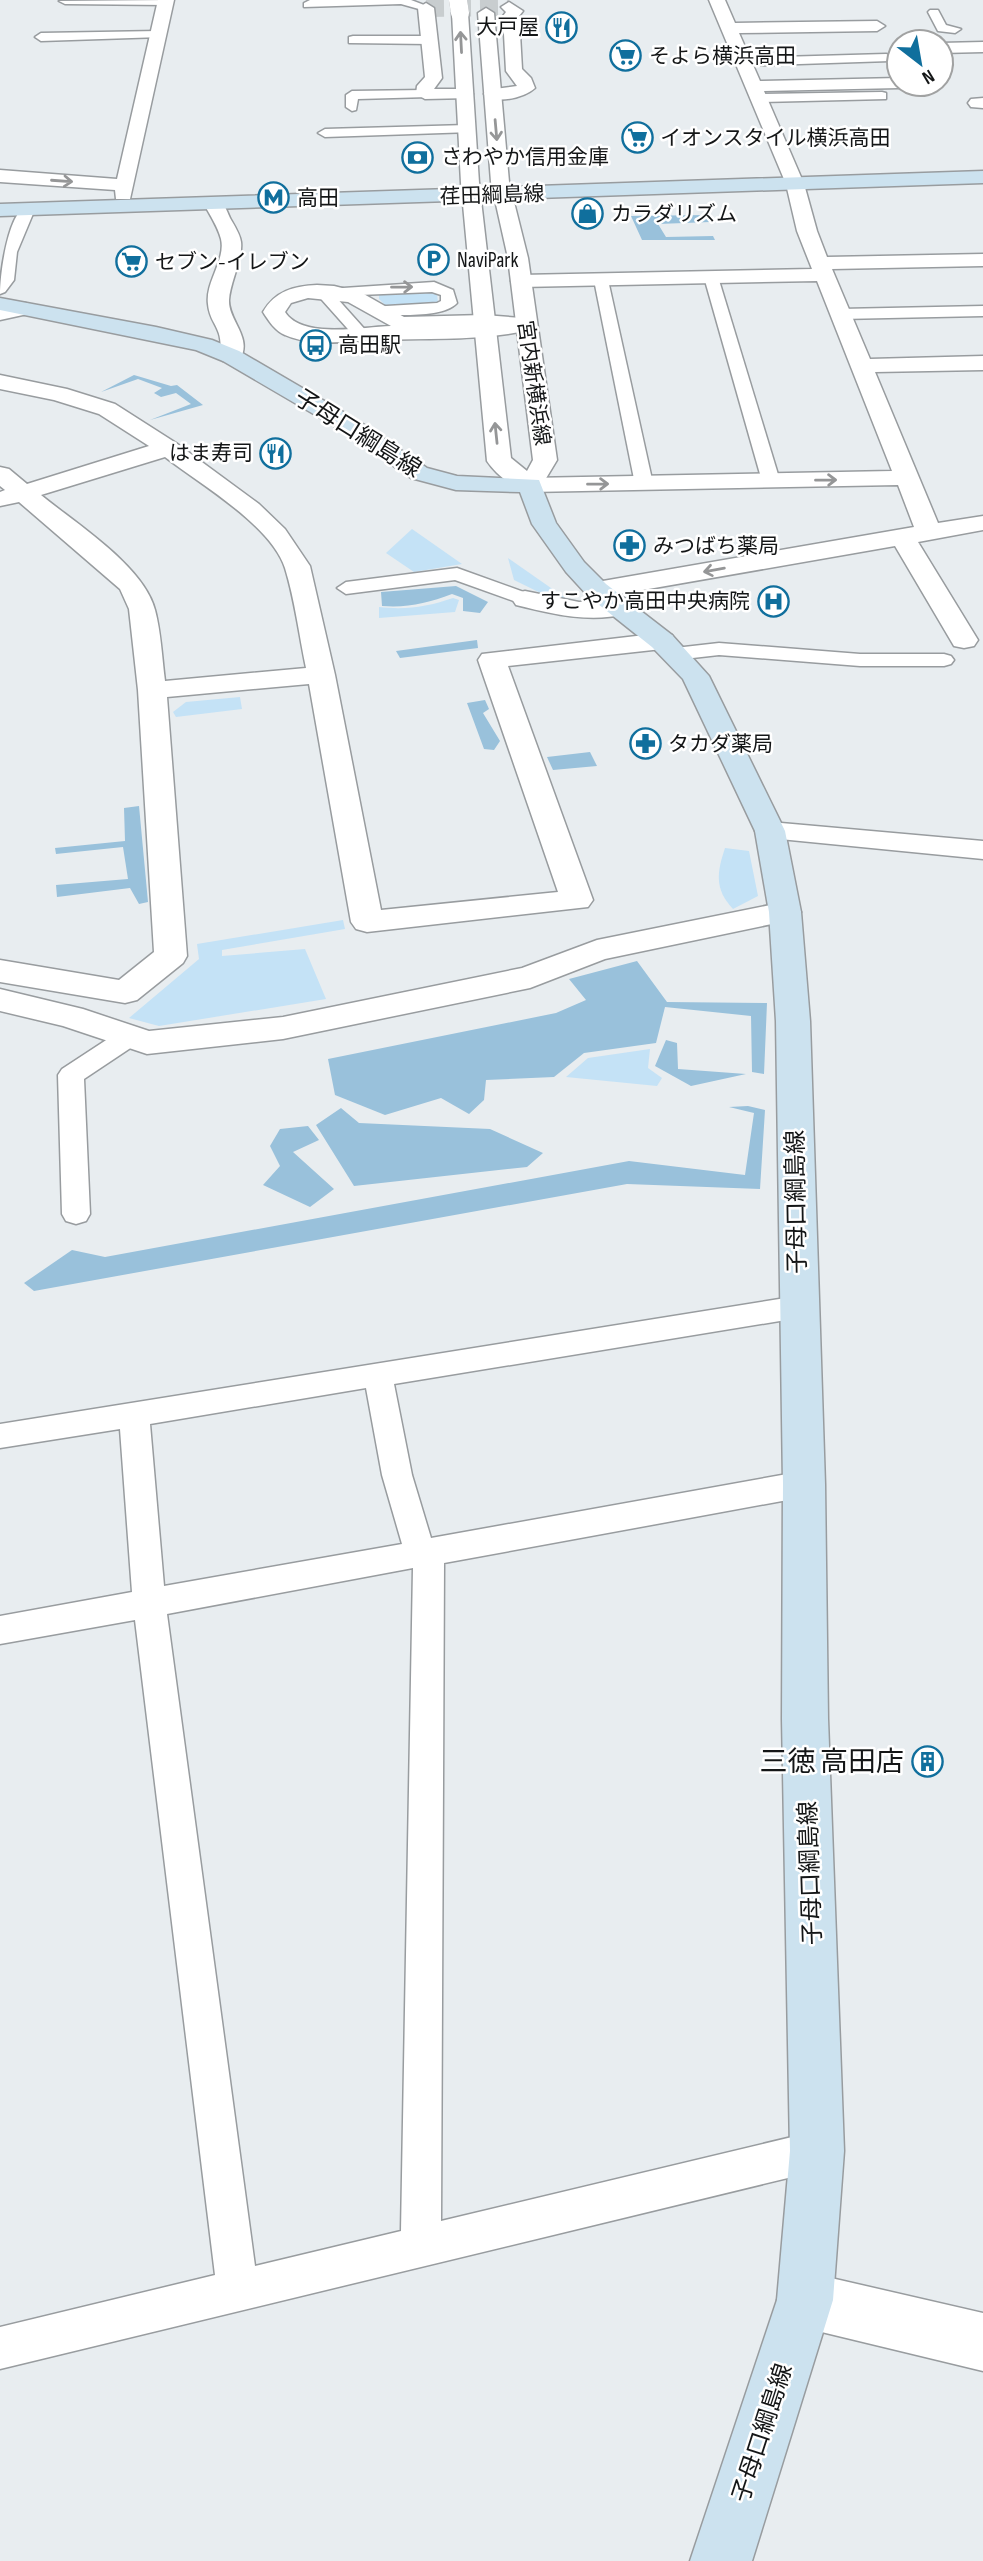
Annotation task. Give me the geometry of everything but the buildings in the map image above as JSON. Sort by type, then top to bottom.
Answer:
[{"type":"main road","name":"荏田綱島線","points":[[0,210],[214,204],[471,189],[793,178],[983,167]]},
{"type":"main road","name":"荏田綱島線","points":[[793,178],[983,177]]},
{"type":"main road","name":"荏田綱島線","points":[[0,198],[124,190],[471,189]]},
{"type":"main road","name":"子母口綱島線","points":[[0,304],[188,341],[231,356],[349,425],[419,473],[456,483],[530,485],[544,524],[556,544],[607,599],[668,648],[695,676],[770,831],[785,912],[793,1021],[804,1484],[805,1719],[817,2151],[805,2300],[721,2561]]},
{"type":"street","points":[[717,0],[793,178],[804,211],[807,231],[929,533]]},
{"type":"street","points":[[0,176],[124,190],[166,1]]},
{"type":"street","name":"宮内新横浜線","points":[[459,7],[471,189],[499,461],[530,485],[545,460],[521,281],[501,188],[484,6]]},
{"type":"street","points":[[493,94],[512,93],[526,88],[523,78],[514,71],[511,16],[515,11],[509,7]]},
{"type":"street","points":[[423,16],[430,40],[434,78],[426,86],[425,94],[464,94]]},
{"type":"street","points":[[734,35],[877,26]]},
{"type":"street","points":[[734,35],[833,41]]},
{"type":"street","points":[[955,48],[983,47]]},
{"type":"street","points":[[756,92],[885,84]]},
{"type":"street","points":[[214,204],[231,240],[231,252],[222,276],[218,304],[233,338],[231,356]]},
{"type":"street","points":[[521,281],[711,277],[983,260]]},
{"type":"street","points":[[484,326],[402,323],[377,312],[355,297],[328,292],[286,297],[277,304],[274,312],[279,322],[293,332],[305,334],[361,334],[526,324]]},
{"type":"street","points":[[0,314],[25,309]]},
{"type":"street","points":[[361,334],[377,312]]},
{"type":"street","points":[[861,366],[983,363]]},
{"type":"street","points":[[0,383],[59,394],[107,409],[168,448],[250,509],[276,534],[297,566],[321,675],[367,922],[577,900],[492,660],[668,648]]},
{"type":"street","points":[[11,496],[168,448]]},
{"type":"street","points":[[0,474],[11,496],[108,563],[132,586],[142,609],[152,691],[171,956],[125,992],[0,971]]},
{"type":"street","points":[[530,485],[908,478]]},
{"type":"street","points":[[525,600],[579,610],[607,599],[902,537],[983,523]]},
{"type":"street","points":[[902,537],[964,639]]},
{"type":"street","points":[[152,691],[321,675]]},
{"type":"street","points":[[770,831],[983,850]]},
{"type":"street","points":[[0,1000],[71,1017],[147,1043],[283,1028],[530,977],[597,950],[785,912]]},
{"type":"street","points":[[805,2300],[983,2342]]},
{"type":"lane","points":[[65,1],[166,1]]},
{"type":"lane","points":[[308,5],[315,2],[402,1],[423,16]]},
{"type":"lane","points":[[934,12],[942,28]]},
{"type":"lane","points":[[41,37],[158,35]]},
{"type":"lane","points":[[353,40],[430,40]]},
{"type":"lane","points":[[743,62],[885,58]]},
{"type":"lane","points":[[756,92],[881,96]]},
{"type":"lane","points":[[352,107],[352,95],[425,94]]},
{"type":"lane","points":[[325,133],[467,129]]},
{"type":"lane","points":[[0,289],[7,280],[10,252],[28,209]]},
{"type":"lane","points":[[711,277],[771,481]]},
{"type":"lane","points":[[601,280],[644,484]]},
{"type":"lane","points":[[328,292],[434,287],[448,293],[449,303],[440,308],[377,312]]},
{"type":"lane","points":[[328,292],[361,334]]},
{"type":"lane","points":[[841,314],[983,311]]},
{"type":"lane","points":[[346,588],[457,574],[525,600]]},
{"type":"lane","points":[[668,648],[719,649],[860,660],[944,660]]},
{"type":"lane","points":[[75,1214],[71,1075],[130,1037]]},
{"type":"lane","points":[[0,1436],[798,1307]]},
{"type":"lane","points":[[378,1375],[406,1509],[420,1554],[429,1564],[421,2246]]},
{"type":"lane","points":[[134,1414],[149,1603],[238,2292]]},
{"type":"lane","points":[[0,1630],[804,1484]]},
{"type":"lane","points":[[0,2348],[817,2151]]},
{"type":"shaded area","points":[[707,215],[710,222],[658,224],[666,237],[713,236],[715,240],[642,240],[631,216]]},
{"type":"shaded area","points":[[379,293],[437,294],[438,302],[434,304],[385,305],[379,299]]},
{"type":"shaded area","points":[[134,375],[171,386],[177,385],[203,405],[150,420],[191,404],[176,393],[161,397],[154,393],[162,388],[138,379],[101,392]]},
{"type":"shaded area","points":[[412,529],[462,564],[414,572],[386,553]]},
{"type":"shaded area","points":[[508,558],[571,602],[563,604],[514,580]]},
{"type":"shaded area","points":[[456,586],[488,602],[480,613],[463,611],[463,598],[452,594],[418,604],[382,606],[381,592]]},
{"type":"shaded area","points":[[453,598],[459,600],[455,612],[379,618],[379,607],[416,607]]},
{"type":"shaded area","points":[[477,640],[478,648],[400,658],[396,651]]},
{"type":"shaded area","points":[[240,697],[242,709],[176,717],[173,712],[186,702]]},
{"type":"shaded area","points":[[485,700],[489,709],[483,713],[500,741],[494,750],[484,749],[467,703]]},
{"type":"shaded area","points":[[590,752],[597,766],[553,770],[547,757]]},
{"type":"shaded area","points":[[139,806],[148,902],[139,904],[130,888],[57,897],[56,885],[128,879],[123,847],[56,854],[55,848],[125,841],[124,808]]},
{"type":"shaded area","points":[[725,848],[749,851],[758,896],[733,909],[723,894],[719,880]]},
{"type":"shaded area","points":[[343,920],[345,929],[222,950],[222,956],[305,949],[326,999],[159,1026],[129,1018],[199,959],[197,944]]},
{"type":"shaded area","points":[[637,961],[667,1002],[767,1003],[764,1074],[752,1072],[751,1016],[665,1007],[656,1043],[584,1053],[554,1077],[486,1080],[484,1100],[469,1114],[441,1098],[385,1115],[335,1095],[328,1059],[556,1013],[586,1000],[569,979]]},
{"type":"shaded area","points":[[666,1040],[677,1043],[678,1069],[746,1074],[691,1086],[655,1066]]},
{"type":"shaded area","points":[[650,1049],[648,1068],[662,1078],[657,1086],[566,1077],[588,1058]]},
{"type":"shaded area","points":[[748,1106],[765,1110],[760,1189],[627,1184],[34,1291],[24,1283],[72,1250],[105,1257],[629,1161],[745,1175],[754,1113],[729,1107]]},
{"type":"shaded area","points":[[341,1108],[359,1123],[490,1129],[543,1153],[527,1167],[354,1186],[316,1125]]},
{"type":"shaded area","points":[[308,1126],[319,1140],[293,1152],[334,1189],[310,1207],[263,1185],[280,1166],[270,1146],[280,1129]]},
{"type":"tunnel","points":[[426,8],[509,7]]},
{"type":"place","name":"大戸屋","points":[[562,27]]},
{"type":"place","name":"そよら横浜高田","points":[[626,56]]},
{"type":"place","name":"イオンスタイル横浜高田","points":[[637,138]]},
{"type":"place","name":"さわやか信用金庫","points":[[418,157]]},
{"type":"place","name":"高田","points":[[274,198]]},
{"type":"place","name":"カラダリズム","points":[[588,214]]},
{"type":"place","name":"NaviPark","points":[[434,260]]},
{"type":"place","name":"セブン-イレブン","points":[[132,262]]},
{"type":"place","name":"高田駅","points":[[315,345]]},
{"type":"place","name":"はま寿司","points":[[276,453]]},
{"type":"place","name":"みつばち薬局","points":[[630,546]]},
{"type":"place","name":"すこやか高田中央病院","points":[[773,601]]},
{"type":"place","name":"タカダ薬局","points":[[645,744]]},
{"type":"place","name":"三徳 高田店","points":[[927,1761]]}]
